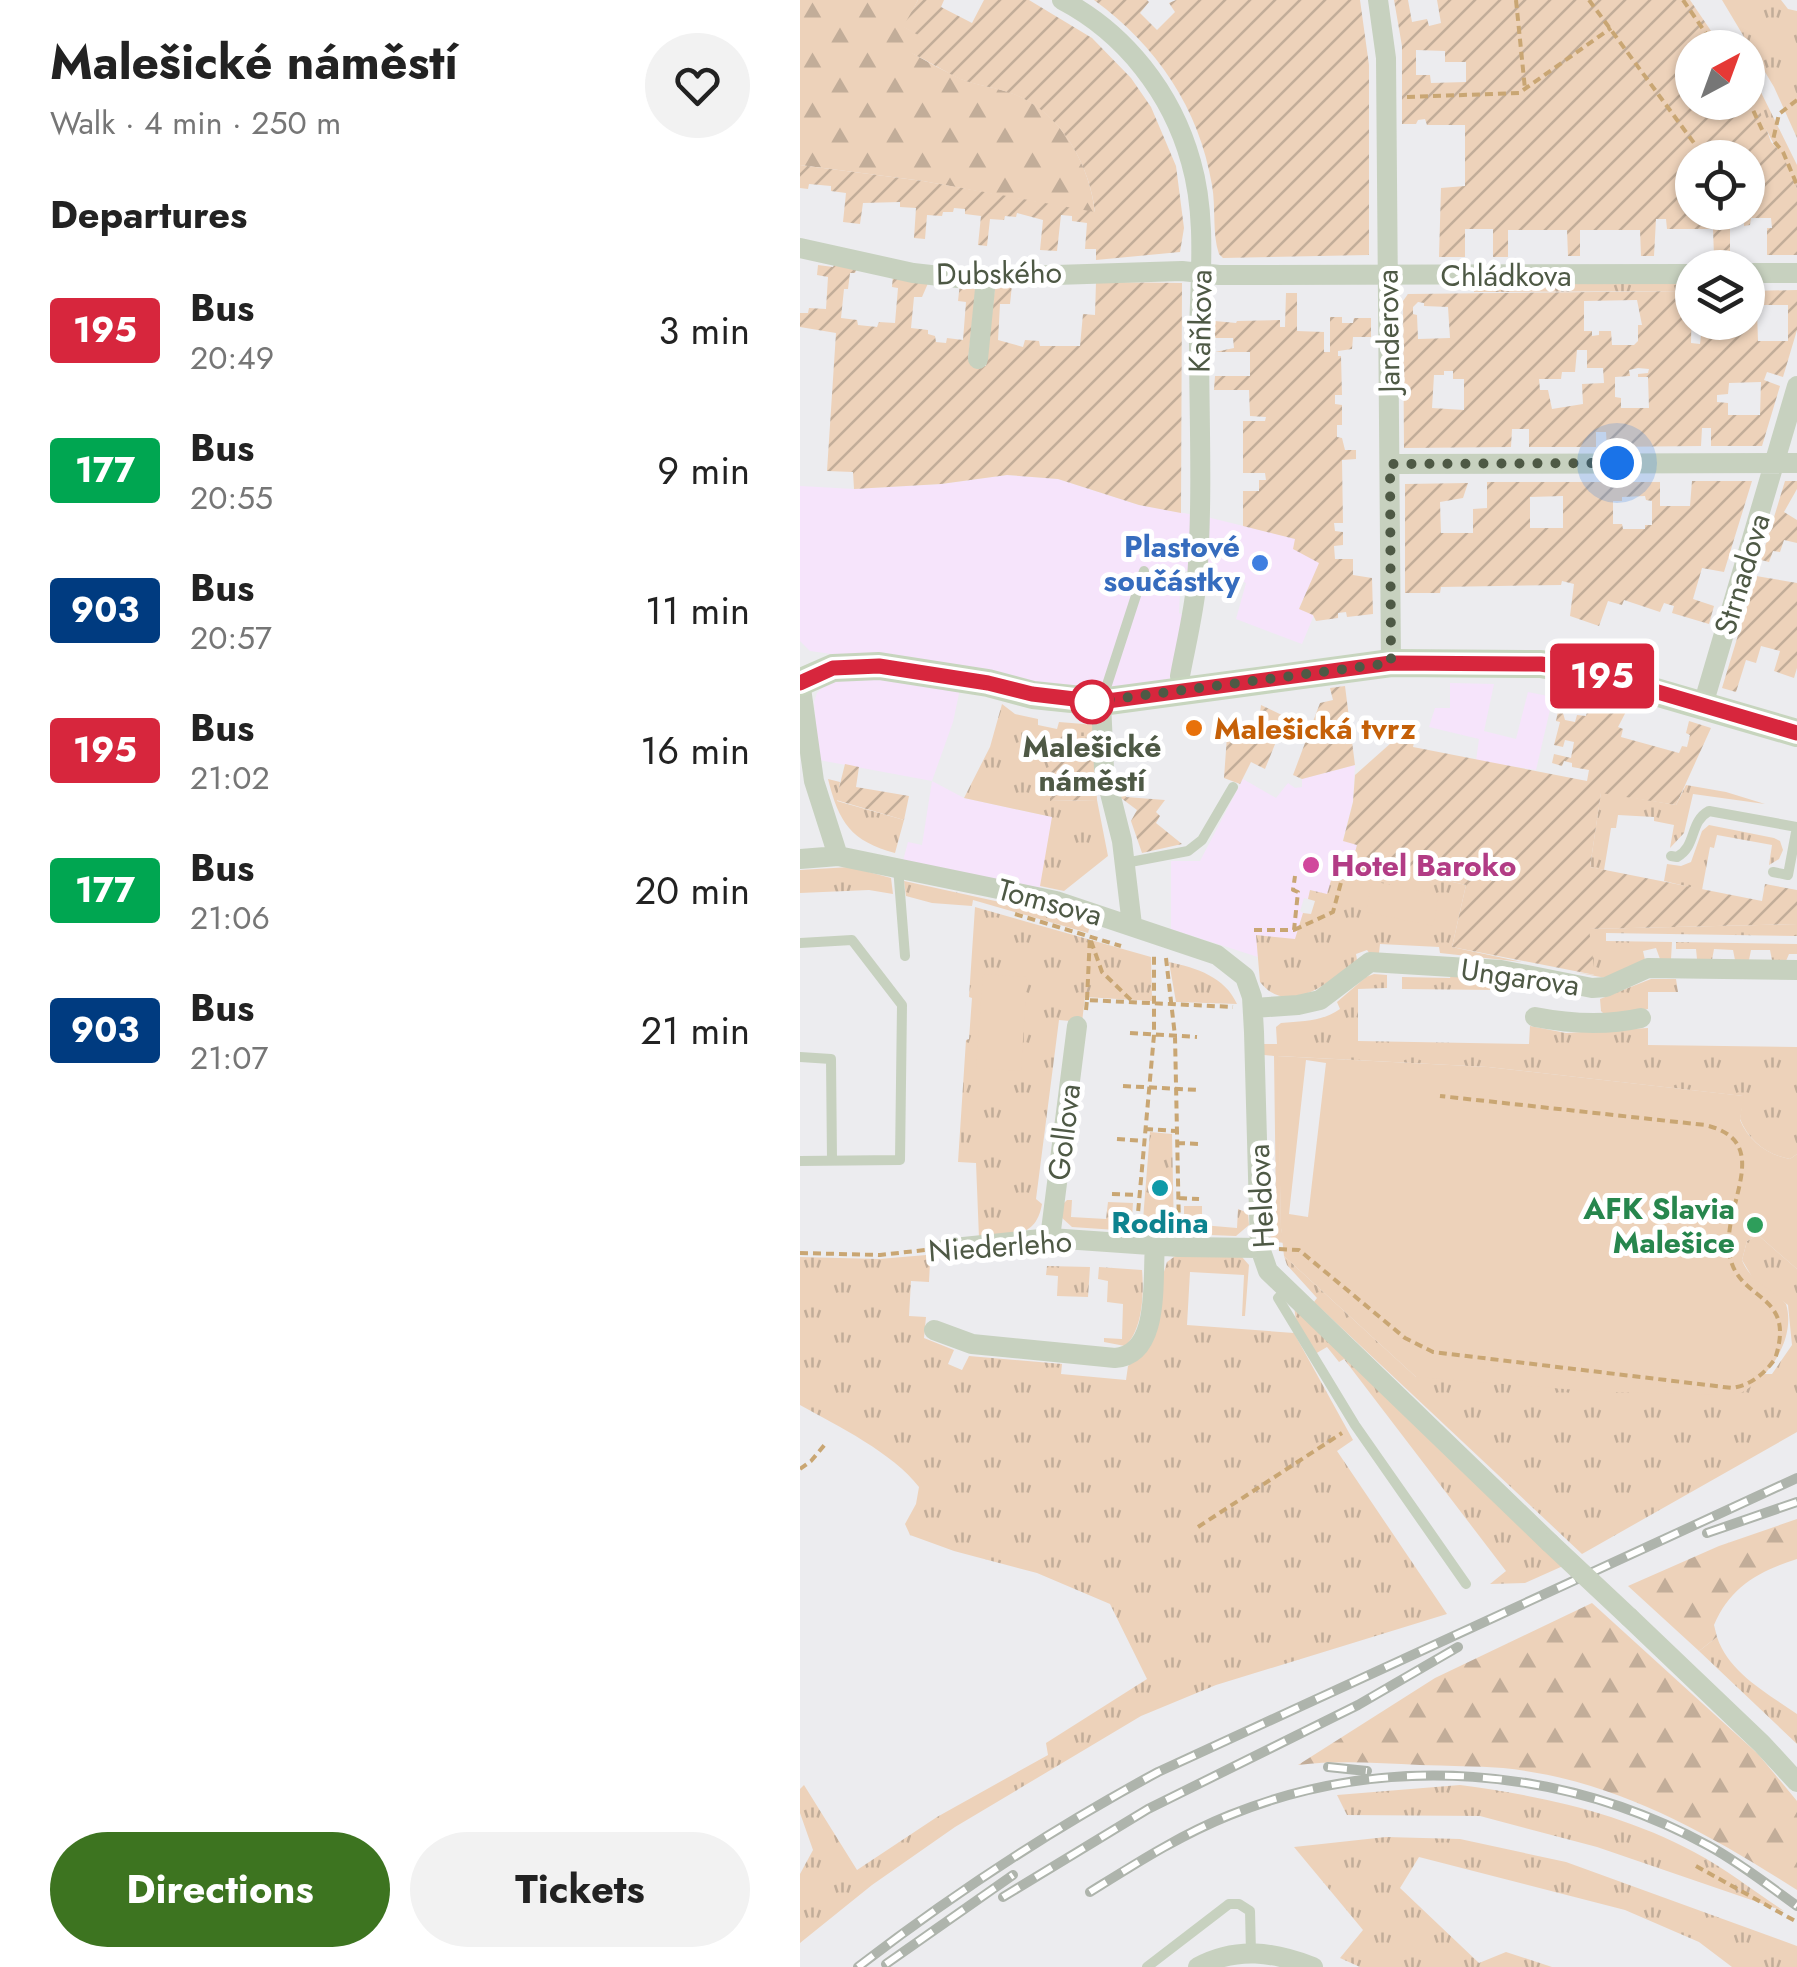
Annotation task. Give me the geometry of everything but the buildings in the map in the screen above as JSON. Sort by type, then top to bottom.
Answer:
[{"type":"main road","points":[[800,682],[833,668],[879,666],[1032,694],[1100,702],[1391,663],[1497,662],[1562,667],[1797,733]]},
{"type":"street","name":"Kaňkova","points":[[1062,0],[1118,38],[1140,63],[1172,114],[1196,183],[1200,273],[1197,576],[1180,676],[1183,692]]},
{"type":"street","name":"Janderova","points":[[1378,0],[1386,58],[1391,663]]},
{"type":"street","name":"Dubského","points":[[800,248],[913,273],[986,279],[1067,272],[1200,273]]},
{"type":"street","points":[[1765,273],[1797,272]]},
{"type":"street","name":"Chládkova","points":[[1200,273],[1675,274]]},
{"type":"street","points":[[978,359],[986,279]]},
{"type":"street","name":"Strnadova","points":[[1702,706],[1797,386]]},
{"type":"street","points":[[1390,464],[1797,463]]},
{"type":"street","points":[[800,682],[814,782],[838,856],[800,859]]},
{"type":"street","name":"Tomsova","points":[[838,856],[1056,900],[1132,925],[1125,863],[1104,769],[1100,702]]},
{"type":"street","name":"Heldova","points":[[1132,925],[1217,955],[1237,968],[1250,986],[1260,1248],[1268,1271],[1762,1744],[1797,1782]]},
{"type":"street","name":"Ungarova","points":[[1253,1008],[1320,1000],[1370,962],[1501,970],[1592,988],[1648,968],[1797,970]]},
{"type":"street","points":[[1590,1024],[1592,988]]},
{"type":"street","points":[[1535,1017],[1590,1024],[1641,1018]]},
{"type":"street","name":"Gollova","points":[[1050,1238],[1077,1026]]},
{"type":"street","name":"Niederleho","points":[[944,1249],[1050,1238],[1260,1248]]},
{"type":"street","points":[[934,1330],[972,1344],[1115,1358],[1130,1356],[1148,1332],[1145,1244]]},
{"type":"street","points":[[1198,1967],[1213,1959],[1251,1953],[1282,1955],[1313,1967]]},
{"type":"lane","points":[[1100,702],[1111,680],[1144,571]]},
{"type":"lane","points":[[1125,863],[1188,851],[1202,840],[1232,787]]},
{"type":"lane","points":[[1671,856],[1678,857],[1687,851],[1698,820],[1709,811],[1797,827],[1792,876],[1774,872]]},
{"type":"lane","points":[[898,866],[905,956]]},
{"type":"lane","points":[[800,942],[852,940],[902,1005],[900,1160],[800,1161]]},
{"type":"lane","points":[[800,1057],[831,1058],[832,1160]]},
{"type":"lane","points":[[1292,1296],[1278,1298],[1354,1425],[1466,1584]]},
{"type":"lane","points":[[1146,1967],[1229,1904],[1240,1904],[1250,1912],[1251,1953]]},
{"type":"path","points":[[1516,0],[1525,89]]},
{"type":"path","points":[[1589,0],[1692,140]]},
{"type":"path","points":[[1684,0],[1704,30]]},
{"type":"path","points":[[1386,98],[1519,93],[1611,28]]},
{"type":"path","points":[[1797,100],[1779,114],[1773,140],[1783,152],[1797,185]]},
{"type":"path","points":[[1758,120],[1764,134]]},
{"type":"path","points":[[1254,930],[1294,930],[1333,912],[1343,874]]},
{"type":"path","points":[[1294,930],[1298,892],[1293,890],[1295,876]]},
{"type":"path","points":[[1009,912],[1122,946]]},
{"type":"path","points":[[1145,1244],[1140,1195],[1154,1035],[1154,933]]},
{"type":"path","points":[[1077,1026],[1084,1026],[1090,936]]},
{"type":"path","points":[[1090,936],[1102,972],[1134,1003]]},
{"type":"path","points":[[1154,955],[1178,961]]},
{"type":"path","points":[[1166,958],[1174,1036],[1179,1247]]},
{"type":"path","points":[[1087,1000],[1253,1008]]},
{"type":"path","points":[[1130,1033],[1197,1037]]},
{"type":"path","points":[[1123,1086],[1199,1090]]},
{"type":"path","points":[[1440,1096],[1705,1124],[1730,1132],[1742,1151],[1728,1240],[1732,1263],[1746,1280],[1776,1300]]},
{"type":"path","points":[[1145,1129],[1176,1132]]},
{"type":"path","points":[[1118,1139],[1144,1141]]},
{"type":"path","points":[[1177,1143],[1199,1144]]},
{"type":"path","points":[[1112,1194],[1140,1195]]},
{"type":"path","points":[[1178,1198],[1199,1199]]},
{"type":"path","points":[[1260,1248],[1299,1250],[1405,1338],[1433,1352],[1732,1388],[1766,1371],[1790,1329]]},
{"type":"path","name":"Niederleho","points":[[800,1253],[880,1254],[944,1249]]},
{"type":"path","points":[[1198,1527],[1354,1425]]},
{"type":"path","points":[[800,1469],[827,1442]]},
{"type":"path","points":[[1696,1866],[1797,1922]]},
{"type":"shaded area","points":[[1007,475],[1058,479],[1139,505],[1296,539],[1320,563],[1299,608],[1314,615],[1302,644],[1236,619],[1246,583],[1216,571],[1181,571],[1179,613],[1184,615],[1169,681],[1097,691],[810,651],[800,641],[800,486],[854,489]]},
{"type":"shaded area","points":[[851,679],[904,680],[960,689],[932,781],[819,760],[814,702],[817,693],[827,683]]},
{"type":"shaded area","points":[[1450,683],[1494,684],[1484,731],[1516,739],[1528,692],[1553,697],[1536,770],[1476,761],[1479,739],[1429,727],[1435,708],[1450,708]]},
{"type":"shaded area","points":[[1355,765],[1353,801],[1343,840],[1357,845],[1350,872],[1327,895],[1310,890],[1300,911],[1303,913],[1295,940],[1257,935],[1258,957],[1171,929],[1171,861],[1200,861],[1243,779],[1276,798],[1288,783],[1302,787],[1302,779]]},
{"type":"shaded area","points":[[932,781],[964,798],[1052,817],[1040,891],[903,861],[908,842],[922,845]]},
{"type":"green space","points":[[800,0],[918,0],[904,27],[921,36],[912,53],[961,79],[1014,94],[1046,113],[1080,159],[1095,213],[923,181],[800,165]]},
{"type":"green space","points":[[918,0],[944,0],[941,7],[972,23],[984,0],[1029,0],[1092,38],[1131,78],[1151,107],[1176,166],[1184,228],[1180,252],[1096,260],[1096,249],[1085,249],[1087,223],[1061,215],[1057,251],[1040,250],[1043,220],[1017,213],[1016,217],[1005,216],[1004,220],[990,219],[987,246],[978,245],[981,216],[954,208],[942,216],[927,215],[925,239],[914,238],[916,208],[900,207],[900,202],[863,203],[860,224],[843,222],[846,193],[831,191],[831,186],[809,184],[808,189],[800,188],[800,165],[923,181],[1095,212],[1079,158],[1045,113],[1013,94],[960,79],[911,53],[920,36],[903,27]]},
{"type":"green space","points":[[1094,0],[1147,0],[1140,13],[1157,30],[1175,12],[1169,3],[1176,0],[1360,0],[1369,65],[1369,255],[1223,258],[1217,246],[1206,157],[1186,105],[1156,58]]},
{"type":"green space","points":[[1394,0],[1408,0],[1412,22],[1427,19],[1429,26],[1441,23],[1437,0],[1690,0],[1710,30],[1675,30],[1675,120],[1763,120],[1797,189],[1797,255],[1767,255],[1767,228],[1772,228],[1771,218],[1765,218],[1765,140],[1675,140],[1675,229],[1667,229],[1666,219],[1656,219],[1654,256],[1641,256],[1640,230],[1580,230],[1580,256],[1568,256],[1567,230],[1508,230],[1508,257],[1493,257],[1493,229],[1465,229],[1465,257],[1439,257],[1441,188],[1465,186],[1465,125],[1427,125],[1425,119],[1402,124],[1402,46]],"holes":[[[1416,50],[1445,51],[1445,62],[1466,62],[1466,82],[1431,83],[1430,75],[1416,75]]]},
{"type":"green space","points":[[1722,0],[1781,0],[1788,9],[1797,11],[1797,138],[1765,72],[1765,30],[1740,30]]},
{"type":"green space","points":[[1765,100],[1797,165],[1797,189],[1762,120]]},
{"type":"green space","points":[[1713,230],[1730,230],[1730,250],[1714,250]]},
{"type":"green space","points":[[835,263],[857,268],[850,273],[848,289],[844,289],[841,318],[857,320],[858,325],[877,327],[879,322],[895,323],[898,288],[892,287],[893,275],[929,281],[922,297],[914,297],[911,328],[928,330],[936,342],[946,343],[947,338],[963,340],[966,302],[958,301],[960,283],[976,288],[968,360],[986,366],[995,287],[1012,285],[1010,304],[1000,304],[998,340],[1023,347],[1025,340],[1039,341],[1040,346],[1080,346],[1083,314],[1095,315],[1096,282],[1182,283],[1181,513],[1139,505],[1058,479],[1007,475],[854,489],[853,472],[827,471],[836,333],[800,327],[800,313],[808,313],[809,308],[826,309],[828,277],[817,275],[818,265],[833,267]]},
{"type":"green space","points":[[1675,282],[1675,291],[1474,292],[1474,283]]},
{"type":"green space","points":[[1797,290],[1797,330],[1783,377],[1767,372],[1764,380],[1780,386],[1762,446],[1711,446],[1711,428],[1702,428],[1701,446],[1607,447],[1606,432],[1596,432],[1596,447],[1529,447],[1529,429],[1512,429],[1511,447],[1404,448],[1403,301],[1408,294],[1675,291],[1675,340],[1700,344],[1700,340],[1788,341],[1788,305],[1765,305],[1765,291]],"holes":[[[1637,300],[1642,325],[1638,325],[1638,341],[1634,345],[1612,345],[1611,331],[1599,331],[1599,335],[1592,336],[1592,331],[1584,331],[1584,301]],[[1418,302],[1448,307],[1450,338],[1418,339],[1417,315],[1413,314]],[[1577,350],[1587,350],[1587,368],[1603,368],[1604,383],[1582,384],[1583,404],[1552,409],[1548,390],[1540,390],[1539,379],[1561,379],[1562,372],[1575,372]],[[1649,369],[1648,373],[1638,374],[1648,377],[1649,408],[1621,408],[1621,398],[1615,397],[1615,377],[1630,376],[1629,370]],[[1444,371],[1453,371],[1453,379],[1464,379],[1464,410],[1432,408],[1434,375],[1444,375]],[[1761,382],[1760,415],[1728,415],[1728,403],[1717,402],[1717,395],[1728,394],[1729,383]]]},
{"type":"green space","points":[[1286,293],[1297,293],[1297,331],[1324,332],[1324,352],[1330,352],[1330,317],[1342,317],[1342,323],[1371,318],[1371,337],[1353,337],[1352,349],[1338,351],[1342,395],[1335,395],[1335,404],[1342,405],[1342,425],[1337,425],[1337,437],[1342,438],[1345,450],[1356,450],[1356,459],[1342,460],[1343,523],[1334,523],[1335,531],[1343,532],[1343,545],[1334,546],[1335,559],[1353,559],[1353,575],[1372,578],[1373,614],[1347,617],[1346,612],[1338,613],[1338,618],[1316,621],[1313,615],[1299,609],[1319,563],[1293,549],[1295,539],[1243,526],[1243,491],[1259,491],[1259,480],[1266,480],[1265,473],[1243,473],[1243,421],[1265,421],[1266,417],[1250,416],[1249,390],[1214,390],[1215,376],[1250,376],[1250,352],[1215,352],[1234,348],[1233,338],[1215,338],[1215,321],[1280,320],[1280,327],[1285,327]]},
{"type":"green space","points":[[1692,481],[1752,481],[1724,572],[1702,568],[1693,599],[1714,606],[1709,624],[1672,613],[1674,606],[1664,603],[1660,612],[1624,600],[1622,605],[1608,601],[1599,626],[1570,616],[1574,584],[1562,581],[1561,585],[1441,587],[1440,593],[1405,593],[1405,484],[1468,483],[1463,498],[1440,502],[1441,533],[1473,533],[1473,509],[1487,508],[1487,482],[1660,482],[1660,506],[1690,506]],"holes":[[[1563,496],[1563,528],[1530,528],[1530,497]],[[1645,496],[1652,501],[1652,525],[1645,525],[1645,529],[1623,529],[1622,524],[1613,524],[1613,501]]]},
{"type":"green space","points":[[1785,481],[1797,481],[1797,489],[1784,512],[1797,520],[1797,543],[1784,540],[1780,552],[1773,551],[1769,562],[1761,560]]},
{"type":"green space","points":[[1756,576],[1797,583],[1797,668],[1794,678],[1774,671],[1780,651],[1761,646],[1756,663],[1746,660],[1736,692],[1722,688]]},
{"type":"green space","points":[[1345,686],[1355,765],[1302,779],[1293,775],[1320,703],[1333,700],[1330,688]]},
{"type":"green space","points":[[1591,692],[1630,704],[1618,727],[1623,729],[1621,737],[1679,753],[1682,746],[1687,747],[1689,721],[1711,728],[1676,805],[1601,793],[1590,867],[1762,901],[1765,884],[1797,890],[1797,924],[1589,929],[1595,975],[1452,947],[1466,885],[1353,860],[1357,845],[1343,841],[1355,775],[1391,743],[1374,739],[1372,729],[1391,722],[1417,728],[1413,747],[1587,781],[1589,770],[1564,761],[1562,766],[1552,763],[1554,754],[1571,758],[1574,742],[1565,740],[1563,747],[1554,745],[1560,722],[1556,721],[1558,711],[1565,720],[1575,722],[1577,715],[1586,716]]},
{"type":"green space","points":[[1002,704],[1015,714],[1038,719],[1038,725],[1057,729],[1059,722],[1096,725],[1098,766],[1050,801],[1097,800],[1108,856],[1064,891],[1040,886],[1052,817],[964,798],[990,747]]},
{"type":"green space","points":[[1261,705],[1286,717],[1265,769],[1251,762],[1240,784],[1224,778],[1227,736],[1256,743]]},
{"type":"green space","points":[[1050,736],[1094,736],[1097,800],[1050,801]]},
{"type":"green space","points":[[845,764],[859,767],[856,787],[909,796],[904,820],[836,800]]},
{"type":"green space","points":[[828,779],[840,782],[837,801],[904,820],[895,853],[868,843],[849,828],[842,819]]},
{"type":"green space","points":[[1686,785],[1765,804],[1693,794],[1684,833],[1670,848],[1674,825],[1654,821],[1654,817],[1618,815],[1616,828],[1611,828],[1604,870],[1590,867],[1601,792],[1676,805]]},
{"type":"green space","points":[[1117,787],[1127,789],[1126,797],[1165,800],[1156,812],[1160,816],[1156,823],[1182,844],[1142,853],[1131,821],[1137,810],[1121,798]]},
{"type":"green space","points":[[1709,825],[1774,838],[1783,850],[1779,859],[1769,865],[1772,845],[1717,835],[1714,848],[1710,847],[1702,890],[1664,881],[1667,864],[1681,866],[1691,862],[1702,831]]},
{"type":"green space","points":[[1353,860],[1466,885],[1452,947],[1522,962],[1440,953],[1439,947],[1380,944],[1379,953],[1370,954],[1367,950],[1356,954],[1357,960],[1310,992],[1283,997],[1271,992],[1260,982],[1256,935],[1295,939],[1303,913],[1311,914],[1315,901],[1308,899],[1310,890],[1327,894],[1335,867],[1349,871]]},
{"type":"green space","points":[[850,867],[891,878],[893,894],[869,890],[800,893],[800,870]]},
{"type":"green space","points":[[904,881],[1090,926],[1088,933],[973,900],[972,906],[932,903],[906,896]]},
{"type":"green space","points":[[1372,881],[1439,895],[1433,926],[1366,912]]},
{"type":"green space","points":[[975,907],[1151,957],[1152,1001],[1085,997],[1082,1022],[1059,1020],[1036,1199],[1042,1204],[1039,1216],[1020,1233],[979,1238],[976,1163],[958,1162],[972,998],[969,997]]},
{"type":"green space","points":[[1797,924],[1797,936],[1606,933],[1606,941],[1672,942],[1671,959],[1660,959],[1656,948],[1643,951],[1645,960],[1606,978],[1574,972],[1594,975],[1588,929]]},
{"type":"green space","points":[[1676,942],[1797,944],[1797,954],[1789,954],[1786,961],[1772,960],[1770,950],[1751,950],[1749,960],[1735,960],[1733,950],[1714,949],[1712,960],[1697,959],[1696,949],[1676,949]]},
{"type":"green space","points":[[1169,962],[1218,980],[1237,1004],[1176,1002]]},
{"type":"green space","points":[[983,974],[1027,977],[1021,1071],[976,1068]]},
{"type":"green space","points":[[1374,974],[1387,975],[1387,988],[1358,989],[1358,1041],[1529,1044],[1530,1026],[1566,1033],[1648,1028],[1648,1045],[1797,1047],[1797,1154],[1790,1159],[1782,1157],[1754,1140],[1740,1119],[1743,1096],[1488,1067],[1278,1056],[1284,1243],[1271,1241],[1268,1212],[1276,1210],[1274,1056],[1264,1055],[1264,1044],[1277,1044],[1276,1027],[1281,1023],[1319,1019],[1340,1009],[1337,1002]]},
{"type":"green space","points":[[1451,975],[1497,979],[1497,990],[1402,989],[1402,977]]},
{"type":"green space","points":[[1651,979],[1676,979],[1678,992],[1648,992],[1648,1009],[1604,1014],[1601,1011],[1600,999]]},
{"type":"green space","points":[[1277,1056],[1488,1067],[1744,1096],[1740,1120],[1754,1141],[1782,1157],[1790,1159],[1797,1154],[1797,1269],[1758,1235],[1747,1241],[1742,1260],[1756,1280],[1786,1304],[1787,1332],[1768,1370],[1737,1395],[1602,1392],[1416,1377],[1284,1256]],"holes":[[[1306,1060],[1326,1063],[1308,1217],[1289,1214]]]},
{"type":"green space","points":[[1150,1132],[1172,1134],[1174,1234],[1142,1232]]},
{"type":"green space","points":[[1067,1200],[1072,1200],[1071,1217],[1106,1219],[1108,1202],[1133,1203],[1131,1231],[1072,1227],[1061,1217]]},
{"type":"green space","points":[[1184,1206],[1202,1206],[1202,1225],[1237,1228],[1238,1209],[1248,1213],[1249,1225],[1236,1236],[1184,1234]]},
{"type":"green space","points":[[1758,1235],[1797,1269],[1797,1432],[1582,1554],[1314,1302],[1317,1298],[1287,1265],[1284,1256],[1416,1377],[1772,1374],[1792,1345],[1788,1305],[1754,1280],[1742,1260],[1747,1241]]},
{"type":"green space","points":[[938,1254],[938,1263],[930,1263],[929,1282],[911,1281],[909,1316],[926,1317],[924,1338],[954,1350],[948,1364],[962,1370],[969,1356],[1062,1364],[1061,1374],[1126,1380],[1128,1366],[1137,1359],[1167,1262],[1178,1254],[1242,1257],[1249,1265],[1245,1316],[1244,1275],[1190,1272],[1187,1325],[1294,1333],[1353,1440],[1337,1451],[1447,1614],[1216,1685],[1141,1716],[955,1827],[872,1885],[800,1943],[800,1874],[813,1850],[800,1813],[800,1789],[804,1785],[857,1870],[937,1817],[1048,1755],[1046,1743],[1147,1679],[1110,1604],[1037,1573],[910,1535],[905,1524],[916,1504],[919,1487],[880,1452],[800,1405],[800,1257],[879,1259]]},
{"type":"green space","points":[[1047,1266],[1090,1267],[1088,1297],[1057,1296],[1058,1276],[1046,1275]]},
{"type":"green space","points":[[1099,1267],[1142,1270],[1139,1321],[1125,1346],[1104,1342],[1104,1338],[1122,1339],[1123,1304],[1107,1302],[1108,1281],[1098,1279]]},
{"type":"green space","points":[[1294,1306],[1563,1566],[1525,1583],[1490,1584],[1506,1571],[1344,1359],[1339,1362],[1327,1347],[1315,1354],[1296,1320]]},
{"type":"green space","points":[[1797,1519],[1797,1559],[1758,1575],[1737,1591],[1714,1625],[1717,1637],[1699,1651],[1628,1586],[1719,1546]]},
{"type":"green space","points":[[1592,1603],[1758,1754],[1797,1801],[1797,1890],[1657,1811],[1583,1784],[1503,1768],[1358,1762],[1298,1765],[1435,1678]]},
{"type":"green space","points":[[1717,1637],[1740,1672],[1797,1714],[1797,1744],[1699,1651]]},
{"type":"green space","points":[[1460,1785],[1551,1801],[1638,1827],[1706,1859],[1784,1911],[1597,1847],[1480,1816],[1347,1815],[1337,1795]]},
{"type":"green space","points":[[1386,1837],[1460,1839],[1566,1862],[1797,1946],[1797,1967],[1732,1967],[1699,1942],[1625,1910],[1419,1857],[1400,1888],[1479,1963],[1506,1952],[1552,1967],[1360,1967],[1340,1958],[1363,1930],[1294,1847]]},
{"type":"railway","points":[[858,1967],[1004,1864],[1158,1772],[1797,1478]]},
{"type":"railway","points":[[1707,1533],[1797,1502]]},
{"type":"railway","points":[[1003,1897],[1148,1809],[1358,1705],[1458,1647]]},
{"type":"railway","points":[[1328,1767],[1367,1771]]},
{"type":"railway","points":[[1090,1892],[1193,1832],[1289,1795],[1350,1782],[1411,1776],[1473,1777],[1534,1784],[1653,1819],[1709,1846],[1797,1906]]},
{"type":"railway","points":[[886,1964],[1013,1875]]},
{"type":"bus line","name":"195","points":[[800,683],[833,668],[879,666],[1067,700],[1100,702],[1391,663],[1541,664],[1590,672],[1797,733]]},
{"type":"place","name":"Plastové součástky","points":[[1260,563]]},
{"type":"place","name":"Malešické náměstí","points":[[1092,702]]},
{"type":"place","name":"Malešická tvrz","points":[[1194,728]]},
{"type":"place","name":"Hotel Baroko","points":[[1311,865]]},
{"type":"place","name":"Rodina","points":[[1160,1188]]},
{"type":"place","name":"AFK Slavia Malešice","points":[[1755,1225]]},
{"type":"route","points":[[1092,702],[1391,663],[1390,464],[1617,463]]}]
